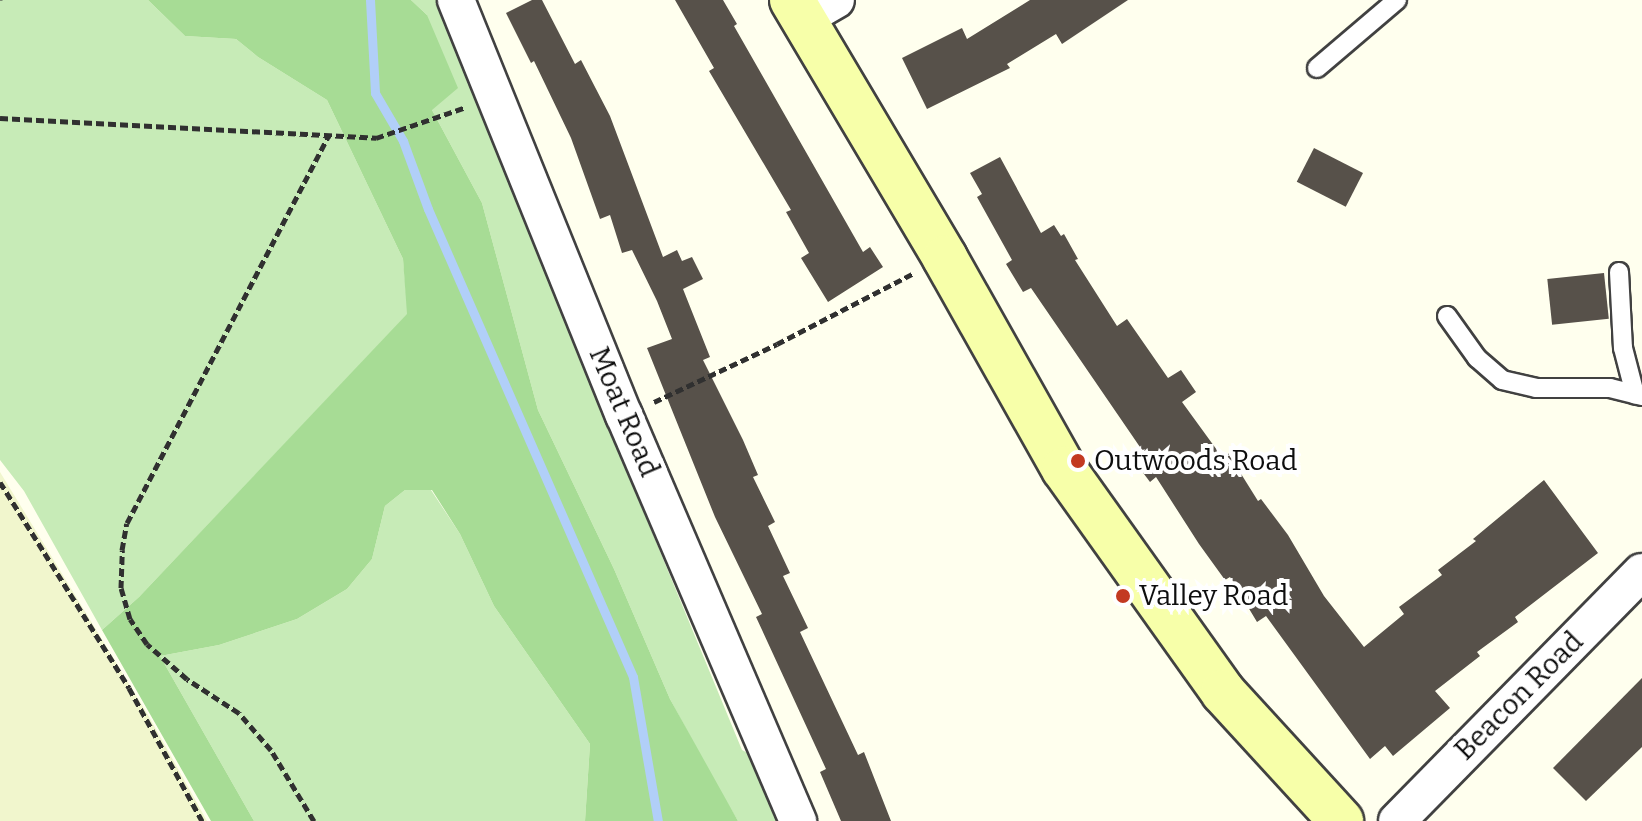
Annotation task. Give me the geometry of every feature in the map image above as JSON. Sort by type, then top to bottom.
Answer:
[{"type":"street","name":"Moat Road","points":[[456,0],[624,415],[798,821]]},
{"type":"street","points":[[810,6],[945,258],[1064,469],[1223,692],[1341,821]]},
{"type":"street","name":"Beacon Road","points":[[1397,821],[1642,572]]},
{"type":"lane","points":[[1317,68],[1397,0]]},
{"type":"lane","points":[[1619,272],[1623,348],[1638,395]]},
{"type":"lane","points":[[1447,316],[1477,358],[1502,380],[1536,388],[1610,388],[1638,395]]},
{"type":"path","points":[[0,118],[376,138],[497,96]]},
{"type":"path","points":[[314,821],[271,750],[239,713],[187,679],[147,644],[130,619],[122,575],[127,523],[329,135]]},
{"type":"path","points":[[624,415],[777,344],[945,258]]},
{"type":"path","points":[[0,482],[129,688],[202,821]]},
{"type":"green space","points":[[0,0],[148,0],[185,36],[236,39],[258,57],[327,100],[403,259],[408,314],[139,597],[102,630],[24,491],[0,460]]},
{"type":"green space","points":[[148,0],[411,0],[427,15],[458,88],[432,110],[482,203],[538,410],[614,569],[670,699],[738,821],[585,821],[590,744],[494,606],[460,534],[432,490],[405,490],[385,506],[372,559],[347,589],[297,619],[219,645],[160,656],[254,821],[211,821],[102,630],[139,597],[407,314],[403,259],[327,100],[258,57],[236,39],[185,36]]},
{"type":"green space","points":[[411,0],[444,0],[555,270],[550,285],[742,750],[759,759],[783,821],[738,821],[717,786],[670,699],[614,569],[538,410],[482,203],[432,110],[427,15]]},
{"type":"green space","points":[[0,472],[148,715],[207,821],[0,821]]},
{"type":"green space","points":[[405,490],[431,490],[460,534],[494,606],[590,744],[585,821],[254,821],[160,656],[219,645],[297,619],[347,589],[372,559],[385,506]]},
{"type":"building","points":[[532,0],[542,0],[575,64],[581,60],[610,116],[663,257],[677,250],[682,261],[692,257],[703,279],[683,289],[710,357],[703,360],[743,440],[758,475],[753,477],[775,522],[768,526],[790,573],[783,576],[808,628],[800,632],[858,755],[864,752],[891,821],[841,821],[820,772],[826,769],[756,617],[762,614],[715,517],[647,348],[672,339],[657,301],[632,250],[622,253],[610,215],[600,219],[571,138],[534,61],[531,63],[506,13]]},
{"type":"building","points":[[675,0],[723,0],[737,24],[734,26],[863,252],[870,247],[883,267],[828,302],[801,258],[809,253],[786,212],[791,210],[709,71],[714,68]]},
{"type":"building","points":[[1030,0],[1128,0],[1062,44],[1056,34],[1007,64],[1010,68],[927,109],[902,58],[962,28],[967,39]]},
{"type":"building","points":[[1314,148],[1363,173],[1346,207],[1297,182]]},
{"type":"building","points":[[1000,157],[1041,233],[1054,225],[1061,236],[1064,234],[1078,259],[1075,260],[1117,326],[1127,319],[1168,378],[1181,370],[1196,392],[1182,402],[1222,457],[1228,453],[1258,501],[1261,499],[1288,535],[1324,596],[1364,647],[1404,614],[1399,607],[1442,575],[1438,570],[1476,541],[1473,539],[1544,480],[1598,553],[1515,617],[1518,622],[1477,652],[1480,656],[1435,691],[1450,708],[1393,756],[1385,746],[1370,759],[1266,616],[1257,622],[1230,577],[1225,580],[1156,477],[1150,482],[1132,458],[1142,450],[1031,288],[1023,292],[1006,264],[1012,260],[977,197],[982,194],[970,173]]},
{"type":"building","points":[[1604,273],[1609,319],[1552,325],[1547,279]]},
{"type":"building","points":[[1642,678],[1642,747],[1586,801],[1553,768]]},
{"type":"waterway","points":[[370,0],[375,93],[403,141],[428,209],[633,677],[658,821]]},
{"type":"place","name":"Outwoods Road","points":[[1078,461]]},
{"type":"place","name":"Valley Road","points":[[1123,596]]}]
